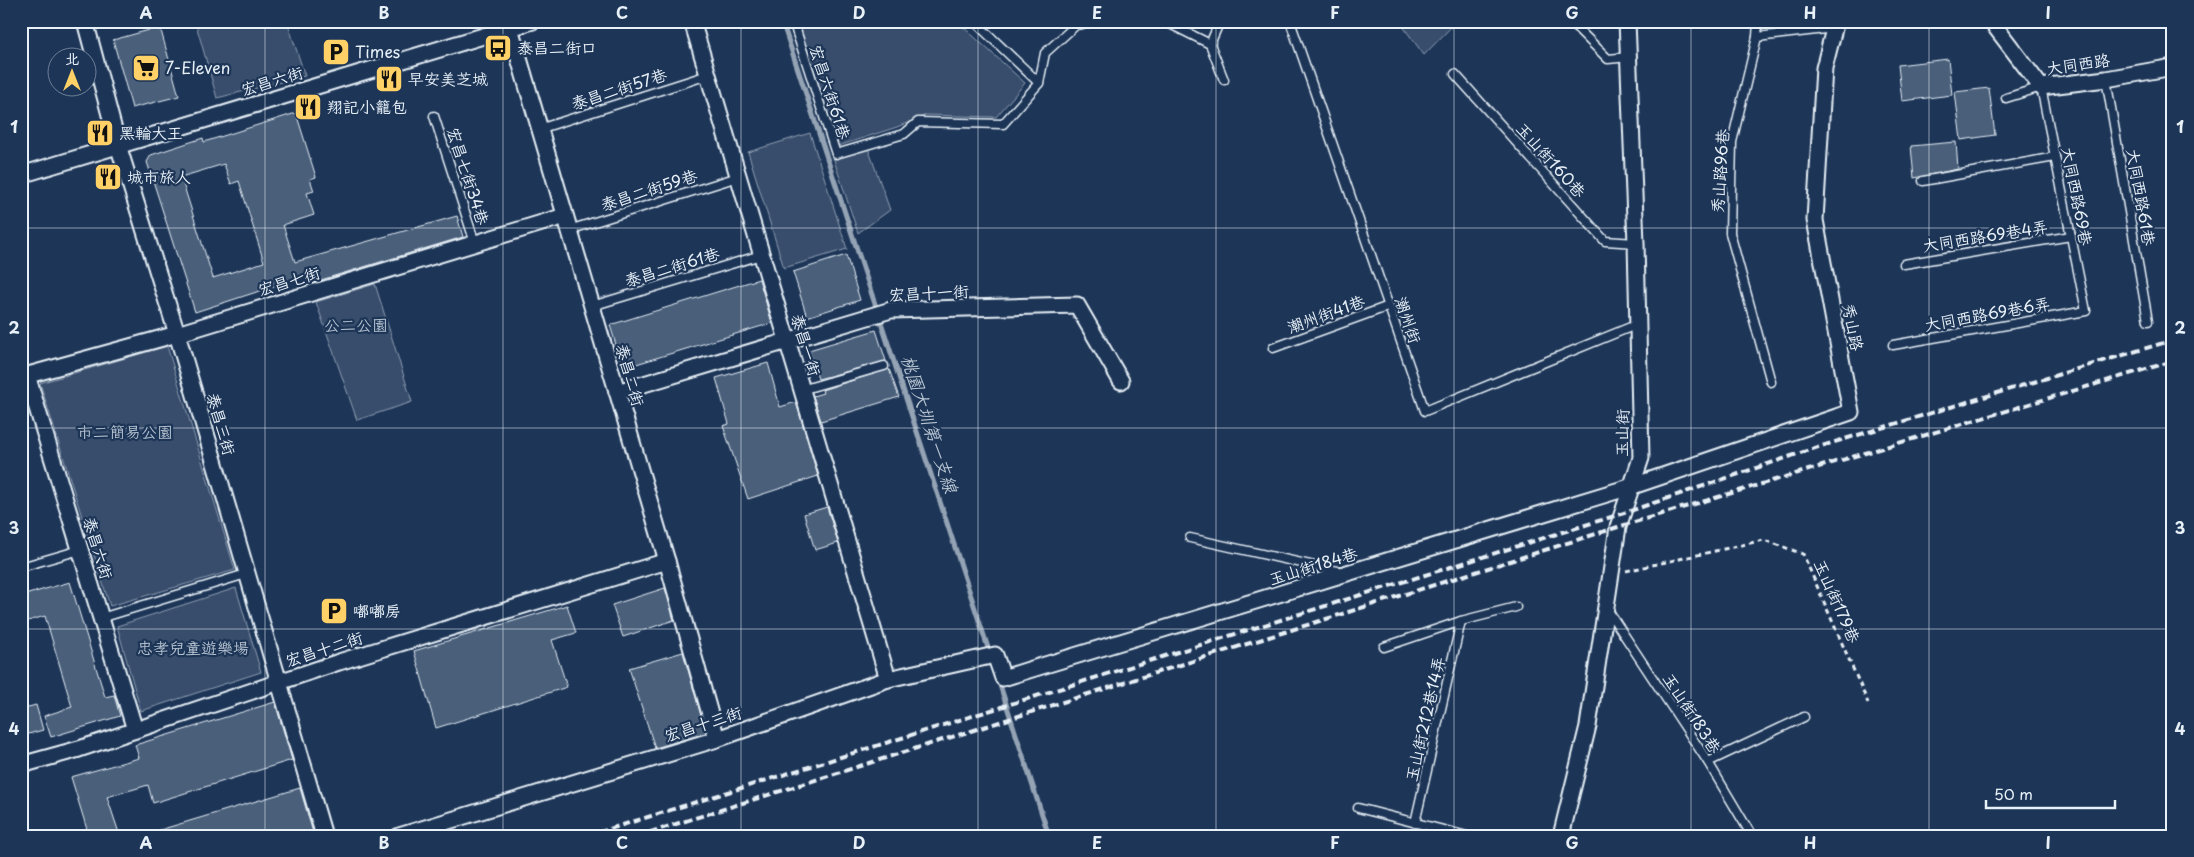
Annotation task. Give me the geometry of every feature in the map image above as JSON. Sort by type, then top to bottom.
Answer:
[{"type":"street","name":"泰昌三街","points":[[84,21],[118,145],[177,334],[324,836]]},
{"type":"street","name":"宏昌六街","points":[[21,175],[508,25],[533,21]]},
{"type":"street","name":"泰昌一街","points":[[692,21],[888,679]]},
{"type":"street","name":"玉山街","points":[[1561,836],[1588,726],[1618,527],[1641,458],[1636,243],[1627,21]]},
{"type":"street","name":"大同西路","points":[[1991,21],[2041,87],[2106,79],[2173,67]]},
{"type":"street","name":"秀山路","points":[[1633,486],[1851,412],[1816,220],[1824,68],[1835,24]]},
{"type":"street","name":"泰昌二街","points":[[508,25],[667,561],[717,739]]},
{"type":"street","name":"宏昌七街","points":[[24,376],[177,334],[565,216]]},
{"type":"street","name":"宏昌十一街","points":[[617,392],[880,314],[1077,306],[1121,381]]},
{"type":"street","name":"泰昌六街","points":[[24,376],[135,730]]},
{"type":"street","name":"玉山街184巷","points":[[1002,678],[1633,486]]},
{"type":"street","name":"宏昌十二街","points":[[21,765],[667,561]]},
{"type":"street","name":"宏昌十三街","points":[[399,836],[717,739],[888,679],[989,656],[1002,678]]},
{"type":"lane","name":"宏昌六街61巷","points":[[792,21],[836,154],[904,134],[918,122],[1003,124],[1039,83]]},
{"type":"lane","points":[[974,21],[1039,83]]},
{"type":"lane","points":[[1039,83],[1045,53],[1076,26],[1098,21]]},
{"type":"lane","points":[[1151,21],[1168,24],[1210,44],[1224,80]]},
{"type":"lane","points":[[1210,44],[1220,21]]},
{"type":"lane","name":"潮州街","points":[[1290,21],[1425,411],[1638,324]]},
{"type":"lane","points":[[1570,21],[1608,58],[1629,57]]},
{"type":"lane","name":"秀山路96巷","points":[[1758,21],[1757,37],[1732,142],[1730,233],[1771,382]]},
{"type":"lane","points":[[1757,37],[1835,24]]},
{"type":"lane","name":"玉山街160巷","points":[[1455,74],[1605,241],[1636,243]]},
{"type":"lane","name":"泰昌二街57巷","points":[[539,129],[708,75]]},
{"type":"lane","name":"大同西路61巷","points":[[2106,79],[2148,321]]},
{"type":"lane","points":[[2006,98],[2041,87]]},
{"type":"lane","name":"大同西路69巷","points":[[2041,87],[2086,311]]},
{"type":"lane","name":"宏昌七街34巷","points":[[434,116],[475,243]]},
{"type":"lane","points":[[1923,181],[2055,157]]},
{"type":"lane","name":"泰昌二街59巷","points":[[569,230],[738,177]]},
{"type":"lane","name":"大同西路69巷4弄","points":[[1904,264],[2071,236]]},
{"type":"lane","name":"泰昌二街61巷","points":[[592,306],[761,255]]},
{"type":"lane","name":"潮州街41巷","points":[[1273,348],[1389,306]]},
{"type":"lane","name":"大同西路69巷6弄","points":[[1893,345],[2086,311]]},
{"type":"lane","points":[[801,390],[884,366]]},
{"type":"lane","points":[[1190,538],[1348,573]]},
{"type":"lane","points":[[21,567],[80,550]]},
{"type":"lane","points":[[101,618],[246,574]]},
{"type":"lane","points":[[1384,646],[1461,621],[1516,607]]},
{"type":"lane","name":"玉山街183巷","points":[[1606,608],[1708,762],[1752,836]]},
{"type":"lane","name":"玉山街212巷14弄","points":[[1415,823],[1461,621]]},
{"type":"lane","points":[[1708,762],[1804,717]]},
{"type":"lane","points":[[1358,808],[1467,836]]},
{"type":"path","name":"玉山街179巷","points":[[1611,575],[1764,540],[1803,554],[1868,703]]},
{"type":"green space","points":[[195,21],[287,21],[305,76],[217,98]]},
{"type":"green space","points":[[805,21],[945,21],[960,24],[1025,83],[996,117],[926,115],[897,127],[838,146],[799,23]]},
{"type":"green space","points":[[1399,21],[1457,21],[1424,55]]},
{"type":"green space","points":[[810,133],[847,249],[784,268],[748,152]]},
{"type":"green space","points":[[868,148],[890,210],[858,233],[833,157]]},
{"type":"green space","name":"公二公園","points":[[375,284],[412,402],[357,420],[316,302]]},
{"type":"green space","name":"市二簡易公園","points":[[167,346],[235,570],[110,606],[40,383]]},
{"type":"green space","name":"忠孝兒童遊樂場","points":[[236,588],[261,672],[141,711],[117,626]]},
{"type":"building","name":"7-Eleven","points":[[160,27],[179,96],[132,108],[113,40]]},
{"type":"building","points":[[1948,59],[1952,95],[1902,101],[1898,65]]},
{"type":"building","points":[[1989,88],[1995,135],[1961,140],[1955,92]]},
{"type":"building","points":[[296,113],[316,177],[310,179],[314,191],[307,193],[314,215],[283,225],[295,262],[457,216],[463,237],[311,283],[309,275],[195,312],[147,162],[151,155],[203,138],[204,142]],"holes":[[[224,164],[231,184],[239,181],[264,262],[213,278],[181,177]]]},
{"type":"building","points":[[1956,142],[1958,169],[1914,178],[1911,146]]},
{"type":"building","points":[[846,255],[860,300],[807,317],[793,272]]},
{"type":"building","points":[[759,279],[772,323],[623,368],[610,325]]},
{"type":"building","points":[[876,330],[886,361],[818,379],[809,350]]},
{"type":"building","points":[[768,363],[780,407],[796,402],[818,476],[748,499],[723,426],[729,424],[716,378]]},
{"type":"building","points":[[889,369],[899,397],[821,421],[813,396],[823,393],[822,390]]},
{"type":"building","points":[[827,507],[838,543],[815,550],[804,514]]},
{"type":"building","points":[[70,582],[105,697],[114,695],[120,716],[51,737],[44,716],[72,707],[45,616],[21,623],[21,596]]},
{"type":"building","points":[[665,588],[674,620],[623,637],[612,605]]},
{"type":"building","points":[[567,605],[576,633],[552,640],[567,687],[436,728],[414,651]]},
{"type":"building","points":[[683,652],[706,733],[655,748],[629,668]]},
{"type":"building","points":[[275,702],[292,760],[153,803],[148,785],[107,797],[120,836],[89,836],[71,777],[139,758],[135,745]]},
{"type":"building","points":[[36,705],[43,730],[21,736],[21,709]]},
{"type":"building","points":[[300,788],[314,836],[154,836],[153,832]]},
{"type":"waterway","name":"桃園大圳第一支線","points":[[782,21],[990,654]]},
{"type":"waterway","name":"桃園大圳第一支線","points":[[998,679],[1049,836]]},
{"type":"railway","points":[[587,836],[1624,513],[1815,448],[2173,340]]},
{"type":"railway","points":[[638,836],[1618,527],[2173,361]]},
{"type":"place","name":"泰昌二街口","points":[[498,48]]},
{"type":"place","name":"Times","points":[[336,52]]},
{"type":"place","name":"7-Eleven","points":[[146,68]]},
{"type":"place","name":"早安美芝城","points":[[389,79]]},
{"type":"place","name":"翔記小籠包","points":[[308,107]]},
{"type":"place","name":"黑輪大王","points":[[100,133]]},
{"type":"place","name":"城市旅人","points":[[108,177]]},
{"type":"place","name":"嘟嘟房","points":[[334,611]]}]
